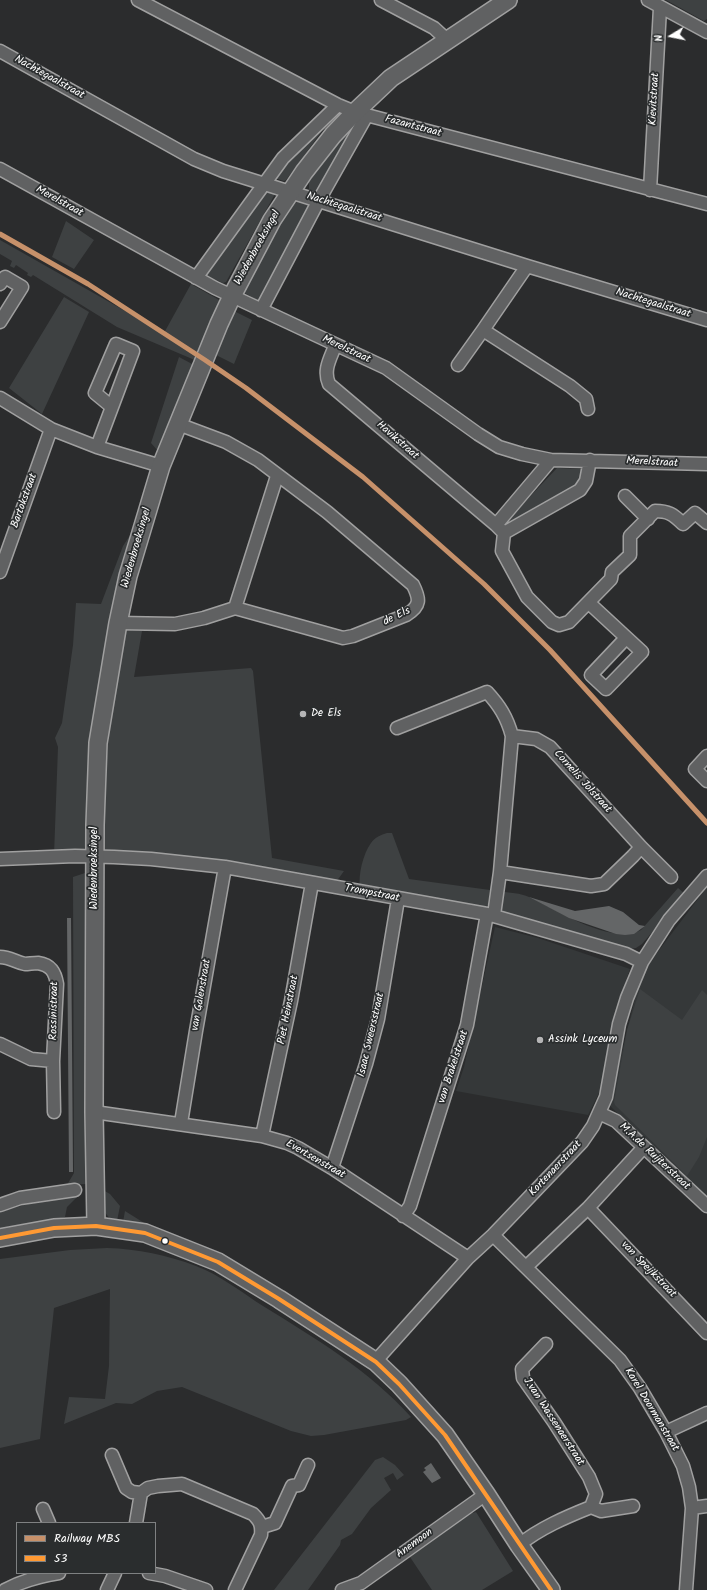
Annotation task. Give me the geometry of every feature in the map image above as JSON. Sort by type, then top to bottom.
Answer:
[{"type":"street","name":"Fazantstraat","points":[[138,0],[338,105],[361,113],[707,204]]},
{"type":"street","points":[[381,0],[434,28],[447,40]]},
{"type":"street","name":"Wiedenbroeksingel","points":[[96,1226],[94,1112],[95,857],[98,743],[118,624],[128,576],[161,466],[219,324],[232,296],[272,220],[304,172],[333,135],[361,113],[391,78],[508,0]]},
{"type":"street","points":[[648,0],[660,8],[707,32]]},
{"type":"street","name":"Kievitstraat","points":[[650,190],[660,8]]},
{"type":"street","name":"Nachtegaalstraat","points":[[0,51],[194,159],[223,171],[527,266],[707,320]]},
{"type":"street","points":[[196,278],[282,158],[338,105]]},
{"type":"street","name":"Wiedenbroeksingel","points":[[261,310],[319,200],[361,113]]},
{"type":"street","name":"Merelstraat","points":[[0,169],[196,278],[335,346],[386,368],[478,434],[499,447],[522,454],[551,460],[707,464]]},
{"type":"street","points":[[458,365],[527,266]]},
{"type":"street","points":[[0,284],[5,277],[22,287],[0,322]]},
{"type":"street","points":[[483,330],[570,386],[586,399],[588,409]]},
{"type":"street","points":[[98,447],[133,351],[116,344],[95,393],[112,407]]},
{"type":"street","name":"Havikstraat","points":[[335,346],[326,370],[326,377],[329,384],[500,529]]},
{"type":"street","points":[[0,398],[51,429],[98,447],[161,466]]},
{"type":"street","name":"de Els","points":[[178,424],[226,442],[258,460],[277,476],[327,512],[413,585],[418,596],[418,603],[414,610],[406,615],[353,636],[343,638],[235,608]]},
{"type":"street","name":"Bartokstraat","points":[[0,572],[51,429]]},
{"type":"street","points":[[551,460],[500,529],[502,551],[527,597],[552,622],[559,625],[564,624],[589,603],[611,579],[612,572],[630,555],[630,536],[655,512],[666,511],[683,524],[696,513],[707,523]]},
{"type":"street","points":[[500,529],[580,490],[586,481],[590,460]]},
{"type":"street","points":[[118,624],[175,624],[204,618],[235,608],[277,476]]},
{"type":"street","points":[[625,496],[648,519]]},
{"type":"street","points":[[589,603],[626,638]]},
{"type":"street","points":[[396,728],[486,692],[502,710],[509,723],[512,736],[500,872],[490,915]]},
{"type":"street","name":"Cornelis Jolstraat","points":[[512,736],[536,738],[550,747],[641,847],[672,877]]},
{"type":"street","points":[[707,756],[695,769],[707,781]]},
{"type":"street","points":[[500,872],[591,886],[604,884],[641,847]]},
{"type":"street","name":"Trompstraat","points":[[0,859],[95,857],[151,859],[225,868],[490,915],[626,954],[642,962]]},
{"type":"street","name":"van Galenstraat","points":[[181,1123],[225,868]]},
{"type":"street","name":"Kortenaerstraat","points":[[376,1362],[468,1258],[493,1235],[576,1150],[593,1126],[606,1096],[619,1024],[627,998],[642,962],[669,920],[707,876]]},
{"type":"street","name":"Piet Heinstraat","points":[[262,1136],[291,1001],[312,883]]},
{"type":"street","name":"Isaac Sweersstraat","points":[[332,1168],[368,1056],[378,1018],[398,899]]},
{"type":"street","name":"van Brakelstraat","points":[[403,1216],[410,1206],[467,1024],[490,915]]},
{"type":"street","name":"Rossinistraat","points":[[0,957],[9,957],[25,964],[37,963],[49,966],[55,973],[57,984],[53,1061],[54,1112]]},
{"type":"street","points":[[0,1044],[31,1058],[53,1061]]},
{"type":"street","name":"Evertsenstraat","points":[[94,1112],[181,1123],[262,1136],[286,1143],[298,1148],[332,1168],[468,1258]]},
{"type":"street","name":"M.A.de Ruijterstraat","points":[[599,1113],[616,1121],[707,1206]]},
{"type":"street","points":[[526,1267],[588,1208],[644,1147]]},
{"type":"street","points":[[0,1205],[20,1198],[75,1190]]},
{"type":"street","name":"van Speijkstraat","points":[[588,1208],[707,1333]]},
{"type":"street","points":[[0,1238],[54,1228],[96,1226],[145,1234],[218,1262],[279,1299],[376,1362],[399,1384],[445,1435],[551,1590]]},
{"type":"street","name":"Karel Doormanstraat","points":[[493,1235],[620,1360],[640,1388],[666,1432],[683,1466],[689,1487],[692,1508],[686,1590]]},
{"type":"street","name":"J.van Wassenaerstraat","points":[[546,1344],[522,1369],[523,1378],[554,1422],[589,1477],[596,1494],[591,1507]]},
{"type":"street","points":[[666,1432],[707,1413]]},
{"type":"street","points":[[112,1455],[126,1488],[132,1492],[141,1494]]},
{"type":"street","points":[[262,1528],[275,1523],[292,1486],[299,1485],[308,1465]]},
{"type":"street","points":[[136,1522],[141,1494],[148,1488],[182,1484],[253,1514],[259,1520],[262,1528],[261,1534],[235,1590]]},
{"type":"street","name":"Anemoon","points":[[342,1590],[364,1586],[486,1494]]},
{"type":"street","points":[[519,1545],[562,1518],[591,1507],[601,1511],[633,1506]]},
{"type":"street","points":[[692,1508],[707,1506]]},
{"type":"street","points":[[43,1509],[49,1522]]},
{"type":"street","points":[[5,1590],[18,1583],[39,1576],[52,1574]]},
{"type":"street","points":[[107,1590],[115,1574]]},
{"type":"street","points":[[154,1574],[165,1576],[206,1590]]},
{"type":"shaded area","points":[[666,0],[707,0],[707,19],[704,21]]},
{"type":"shaded area","points":[[333,116],[286,180],[284,181],[274,178],[315,128]]},
{"type":"shaded area","points":[[357,124],[319,194],[314,194],[309,190],[309,180],[353,125]]},
{"type":"shaded area","points":[[264,190],[275,194],[226,282],[223,283],[204,274]]},
{"type":"shaded area","points":[[297,202],[313,207],[263,302],[257,300],[243,292],[268,241],[293,203]]},
{"type":"shaded area","points":[[66,221],[94,240],[74,269],[52,257]]},
{"type":"shaded area","points":[[0,240],[164,333],[191,284],[221,301],[222,302],[197,361],[117,327],[33,275],[31,277],[27,275],[28,273],[16,265],[14,268],[10,266],[12,261],[0,254]]},
{"type":"shaded area","points":[[64,297],[89,312],[42,414],[9,388]]},
{"type":"shaded area","points":[[234,311],[252,320],[234,364],[216,355]]},
{"type":"shaded area","points":[[179,357],[194,365],[193,373],[158,451],[151,443]]},
{"type":"shaded area","points":[[557,468],[582,469],[581,482],[507,527],[504,524]]},
{"type":"shaded area","points":[[138,523],[109,632],[101,676],[92,733],[84,851],[54,855],[58,747],[55,738],[62,723],[73,645],[76,603],[101,604],[123,546]]},
{"type":"shaded area","points":[[125,630],[142,631],[134,677],[251,668],[253,671],[272,858],[344,871],[333,884],[103,852],[104,793],[112,696]]},
{"type":"shaded area","points":[[387,833],[392,833],[409,879],[490,890],[488,905],[483,908],[360,888],[360,871],[368,848],[374,839]]},
{"type":"shaded area","points":[[85,873],[86,1184],[67,1185],[74,1173],[73,877]]},
{"type":"shaded area","points":[[707,887],[707,1200],[609,1105],[641,974]]},
{"type":"shaded area","points":[[678,888],[685,894],[642,944],[636,948],[629,949],[501,913],[498,907],[499,891],[519,894],[529,897],[569,917],[600,930],[629,934],[641,930]]},
{"type":"shaded area","points":[[529,897],[575,911],[609,906],[623,912],[639,925],[645,926],[634,934],[616,934],[569,918]]},
{"type":"shaded area","points":[[67,918],[71,918],[73,1172],[69,1172]]},
{"type":"shaded area","name":"Assink Lyceum","points":[[495,927],[538,938],[630,969],[615,1013],[602,1087],[588,1115],[456,1091],[464,1067]]},
{"type":"shaded area","points":[[640,989],[682,1020],[702,990],[707,995],[707,1137],[699,1157],[687,1176],[615,1105],[614,1102],[627,1030]]},
{"type":"shaded area","points":[[103,1190],[110,1194],[120,1206],[117,1221],[111,1220],[103,1210]]},
{"type":"shaded area","points":[[78,1196],[67,1207],[65,1217],[48,1222],[0,1229],[0,1212],[28,1204]]},
{"type":"shaded area","points":[[125,1211],[149,1226],[123,1222]]},
{"type":"shaded area","points":[[107,1248],[141,1251],[163,1256],[196,1266],[214,1274],[341,1356],[378,1385],[411,1417],[406,1420],[311,1436],[291,1431],[182,1387],[157,1391],[132,1404],[116,1403],[64,1424],[69,1397],[105,1399],[109,1366],[110,1289],[54,1308],[40,1439],[0,1448],[0,1259],[70,1250]]},
{"type":"shaded area","points":[[383,1457],[395,1465],[404,1475],[397,1480],[393,1473],[384,1478],[391,1490],[371,1508],[352,1534],[341,1540],[340,1545],[308,1590],[274,1590],[375,1460]]},
{"type":"shaded area","points":[[431,1463],[441,1478],[432,1483],[423,1472],[426,1470],[424,1468]]},
{"type":"shaded area","points":[[476,1512],[513,1571],[482,1590],[432,1590],[408,1554],[466,1515]]},
{"type":"rail line","name":"MBS","points":[[0,234],[88,284],[205,360],[246,388],[363,477],[484,584],[550,650],[707,823]]},
{"type":"transit line","name":"53","points":[[0,1238],[54,1228],[96,1226],[145,1233],[218,1262],[279,1299],[376,1362],[399,1384],[445,1435],[551,1590]]},
{"type":"place","name":"De Els","points":[[303,714]]},
{"type":"place","name":"Assink Lyceum","points":[[540,1040]]}]
